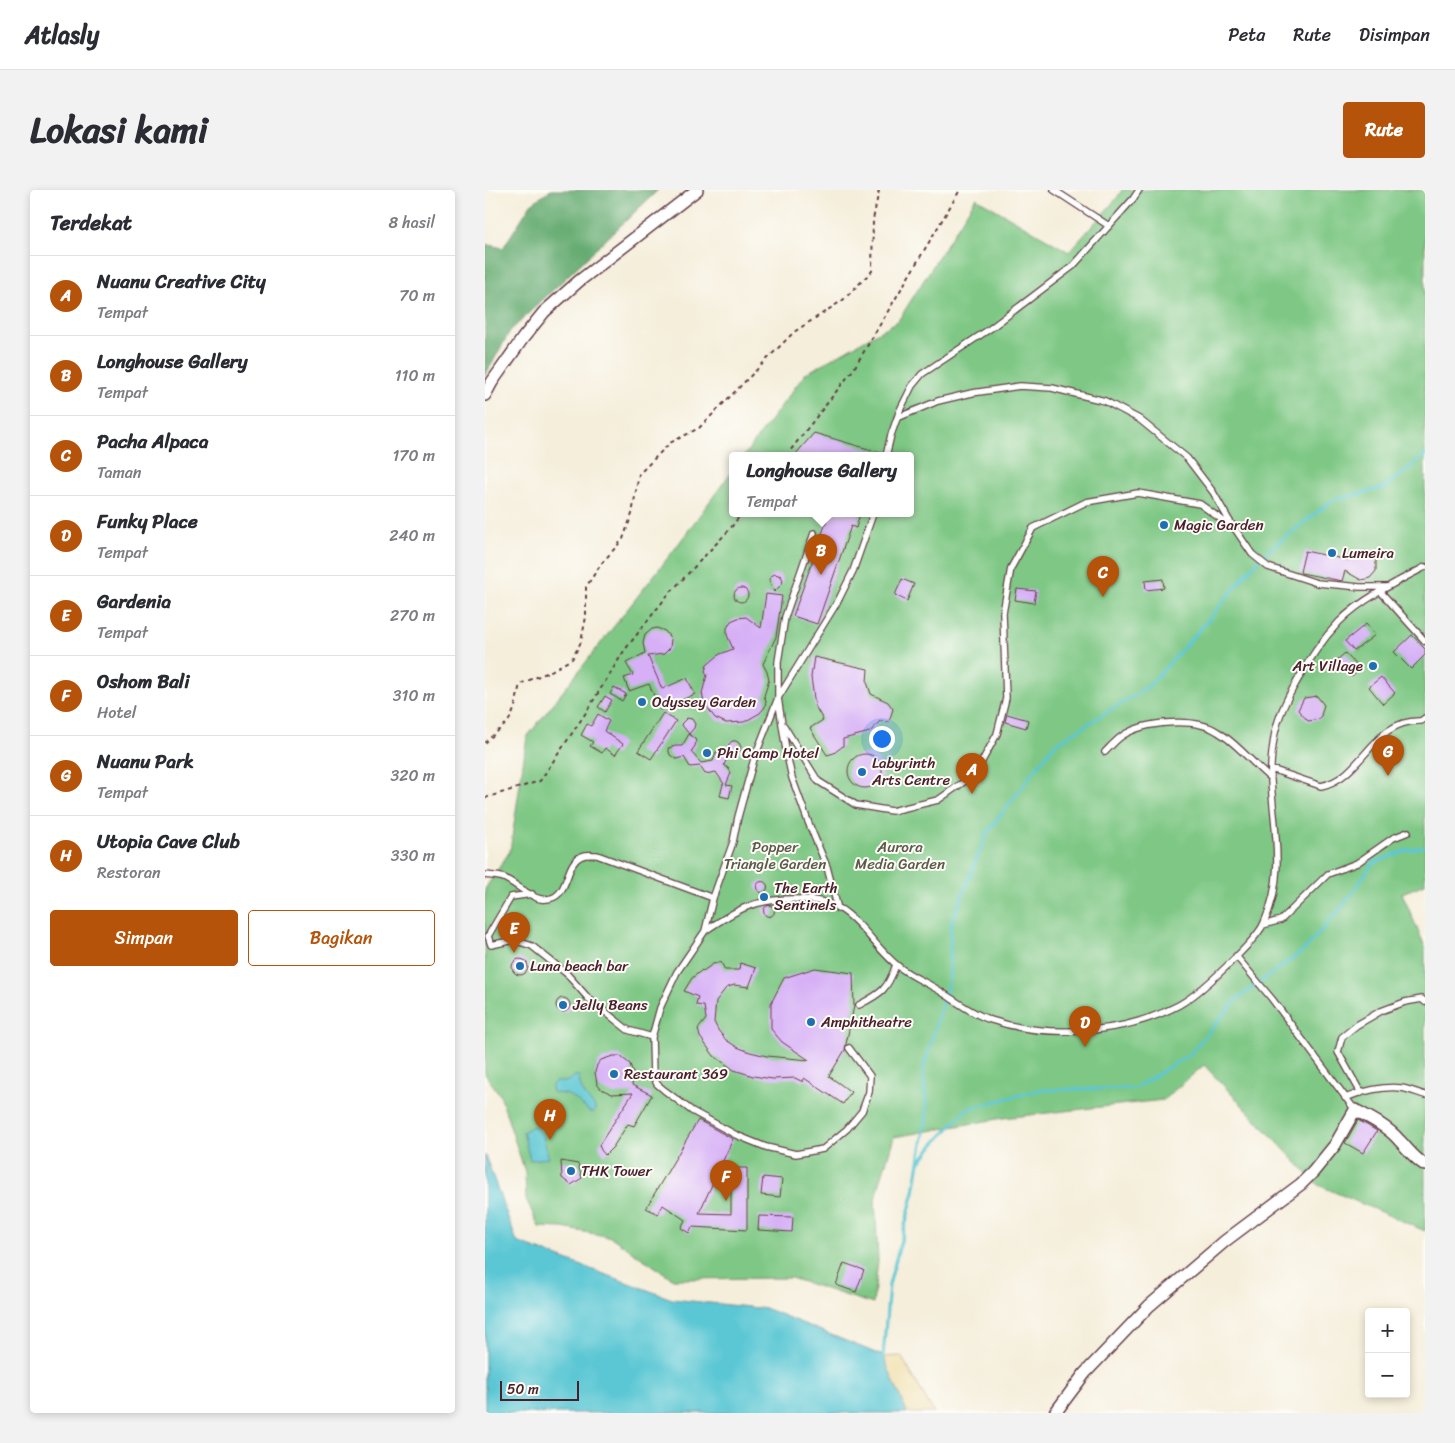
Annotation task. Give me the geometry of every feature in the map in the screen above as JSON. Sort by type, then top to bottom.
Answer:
[{"type":"street","points":[[485,395],[523,338],[544,312],[579,281],[697,190]]},
{"type":"street","points":[[1055,1413],[1085,1373],[1149,1306],[1225,1241],[1301,1184],[1313,1172],[1335,1145],[1355,1110],[1398,1138],[1406,1150],[1425,1165]]},
{"type":"lane","points":[[1053,190],[1109,226]]},
{"type":"lane","points":[[887,452],[897,418],[912,386],[922,374],[991,328],[1073,266],[1139,190]]},
{"type":"lane","points":[[897,418],[938,401],[972,393],[1021,386],[1052,388],[1105,401],[1139,419],[1187,458],[1213,492],[1252,554],[1268,567],[1317,583],[1360,587],[1389,587]]},
{"type":"lane","points":[[784,726],[818,781],[856,805],[892,811],[938,800],[975,774],[997,734],[1006,698],[1003,613],[1011,568],[1033,528],[1086,502],[1138,493],[1200,504],[1236,530]]},
{"type":"lane","points":[[849,1048],[870,1076],[869,1092],[862,1111],[847,1129],[823,1149],[796,1154],[767,1147],[736,1135],[692,1110],[657,1084],[653,1076],[652,1037],[660,1008],[677,972],[705,931],[713,898],[733,842],[754,758],[778,698],[838,601],[853,570],[872,517]]},
{"type":"lane","points":[[814,533],[785,617],[778,662],[778,698],[792,778],[827,867],[838,909]]},
{"type":"lane","points":[[705,931],[731,914],[758,902],[777,899],[810,900],[832,905],[856,923],[896,965],[971,1011],[990,1020],[1061,1033],[1092,1030],[1137,1021],[1180,1004],[1214,978],[1263,926],[1276,885],[1278,859],[1270,778],[1275,735],[1286,700],[1309,658],[1341,620],[1380,591],[1425,567]]},
{"type":"lane","points":[[1380,591],[1425,641]]},
{"type":"lane","points":[[1271,769],[1321,786],[1329,784],[1347,774],[1377,739],[1398,725],[1412,721],[1421,721],[1425,718]]},
{"type":"lane","points":[[1105,752],[1123,735],[1153,724],[1200,724],[1218,731],[1270,778]]},
{"type":"lane","points":[[1263,926],[1281,920],[1328,874],[1357,863],[1393,838],[1408,832]]},
{"type":"lane","points":[[485,875],[503,877],[539,899],[553,898],[564,888],[576,859],[584,854],[597,855],[713,898]]},
{"type":"lane","points":[[531,894],[511,897],[487,936],[491,945],[514,940],[532,946],[566,973],[588,998],[628,1030],[652,1037]]},
{"type":"lane","points":[[1236,956],[1355,1110]]},
{"type":"lane","points":[[859,1005],[880,994],[891,979],[896,965]]},
{"type":"lane","points":[[1361,1093],[1338,1052],[1342,1037],[1381,1011],[1405,1002],[1422,1000],[1425,1002]]},
{"type":"lane","points":[[1345,1098],[1382,1089],[1403,1088],[1425,1095]]},
{"type":"path","points":[[485,743],[493,734],[509,722],[520,684],[572,660],[581,642],[587,617],[587,586],[601,564],[623,539],[632,514],[639,474],[670,444],[699,428],[794,332],[843,300],[872,271],[873,220],[879,190]]},
{"type":"path","points":[[789,452],[853,370],[960,190]]},
{"type":"path","points":[[485,798],[540,781],[624,651],[667,596],[739,517]]},
{"type":"green space","points":[[551,190],[658,190],[510,331],[485,376],[485,244],[503,248],[531,204]]},
{"type":"green space","points":[[1122,190],[1425,190],[1425,884],[1402,893],[1425,947],[1425,1231],[1318,1185],[1204,1065],[1163,1100],[1003,1118],[894,1137],[875,1199],[878,1261],[873,1304],[791,1278],[673,1279],[611,1237],[563,1228],[539,1227],[526,1199],[525,1172],[500,1095],[485,1074],[485,889],[510,851],[527,737],[674,550],[729,475],[729,517],[914,517],[914,452],[747,452],[805,374],[898,321],[976,198],[1069,252]]},
{"type":"sand","points":[[901,1356],[934,1413],[907,1413],[883,1357]]},
{"type":"water","points":[[574,1076],[579,1076],[584,1093],[595,1107],[595,1111],[592,1113],[572,1097],[552,1092],[551,1087],[555,1082],[568,1081]]},
{"type":"water","points":[[533,1126],[543,1136],[549,1158],[530,1160],[523,1132]]},
{"type":"water","points":[[485,1155],[517,1242],[672,1299],[767,1309],[883,1356],[907,1413],[485,1413]]},
{"type":"building","points":[[814,433],[879,452],[797,452]]},
{"type":"building","points":[[828,517],[859,517],[856,528],[851,526],[817,624],[793,616]]},
{"type":"building","points":[[1305,551],[1348,560],[1357,552],[1366,551],[1376,561],[1376,571],[1370,578],[1361,580],[1345,571],[1342,581],[1301,573]]},
{"type":"building","points":[[775,574],[781,576],[783,580],[782,584],[774,592],[769,580]]},
{"type":"building","points":[[902,579],[914,584],[907,601],[895,595]]},
{"type":"building","points":[[1163,579],[1164,588],[1146,590],[1145,581]]},
{"type":"building","points":[[741,588],[746,590],[748,595],[746,600],[741,602],[736,600],[734,595],[736,590]]},
{"type":"building","points":[[1017,589],[1036,591],[1034,603],[1015,600]]},
{"type":"building","points":[[766,594],[782,596],[776,637],[763,664],[769,680],[764,696],[766,701],[765,707],[760,713],[744,722],[726,723],[715,718],[704,703],[702,693],[707,675],[705,671],[707,665],[720,654],[733,649],[727,635],[727,628],[731,621],[746,617],[761,628]]},
{"type":"building","points":[[1366,624],[1375,635],[1354,651],[1345,641]]},
{"type":"building","points":[[657,628],[665,631],[671,639],[670,648],[664,654],[648,656],[662,689],[687,678],[695,694],[660,710],[649,684],[629,691],[624,678],[633,675],[626,663],[645,653],[643,643],[645,635],[652,629]]},
{"type":"building","points":[[1412,635],[1425,649],[1425,655],[1411,669],[1394,652]]},
{"type":"building","points":[[1345,653],[1360,669],[1352,677],[1336,661]]},
{"type":"building","points":[[814,657],[868,669],[867,682],[871,694],[888,702],[893,709],[889,722],[880,721],[870,732],[843,739],[843,746],[834,753],[827,755],[810,728],[823,720],[815,706],[811,677]]},
{"type":"building","points":[[1381,677],[1395,693],[1383,704],[1369,687]]},
{"type":"building","points":[[614,687],[626,694],[622,701],[610,694]]},
{"type":"building","points":[[605,696],[612,700],[605,712],[598,707]]},
{"type":"building","points":[[1317,696],[1324,705],[1320,719],[1308,721],[1298,710],[1304,698]]},
{"type":"building","points":[[663,713],[676,721],[651,759],[638,751]]},
{"type":"building","points":[[598,714],[609,721],[604,731],[623,744],[615,755],[605,748],[602,753],[590,746],[593,742],[581,735],[587,724],[591,726]]},
{"type":"building","points":[[1007,714],[1028,720],[1026,728],[1005,722]]},
{"type":"building","points":[[687,718],[692,719],[695,724],[689,734],[681,724]]},
{"type":"building","points":[[689,734],[696,742],[691,752],[701,763],[713,761],[716,752],[726,751],[732,741],[739,743],[740,751],[729,754],[724,765],[731,773],[726,785],[732,786],[729,798],[720,796],[724,784],[716,772],[705,774],[700,766],[690,767],[684,757],[676,759],[670,755],[668,748],[682,746]]},
{"type":"building","points":[[865,754],[877,759],[882,771],[877,783],[865,788],[853,783],[848,771],[853,759]]},
{"type":"building","points":[[760,882],[764,882],[767,887],[766,891],[760,892],[757,889],[757,885]]},
{"type":"building","points":[[767,906],[771,906],[774,911],[773,915],[767,916],[764,913],[764,909]]},
{"type":"building","points":[[520,959],[528,967],[520,975],[512,967]]},
{"type":"building","points":[[721,962],[725,970],[739,970],[740,963],[756,968],[749,987],[734,985],[726,988],[716,1001],[714,1022],[726,1040],[750,1052],[767,1056],[809,1060],[782,1042],[771,1029],[771,1003],[784,978],[815,968],[853,973],[854,1006],[845,1050],[829,1076],[851,1092],[843,1104],[804,1078],[803,1082],[795,1078],[773,1079],[753,1076],[734,1070],[714,1056],[700,1037],[698,1029],[706,1019],[704,1006],[696,1005],[698,997],[684,991],[692,978],[702,970]]},
{"type":"building","points":[[563,998],[568,1000],[570,1005],[568,1010],[563,1012],[558,1010],[556,1005],[558,1000]]},
{"type":"building","points":[[620,1056],[630,1064],[634,1076],[632,1085],[652,1095],[634,1126],[628,1124],[613,1147],[605,1155],[599,1145],[633,1093],[612,1094],[601,1089],[597,1084],[595,1072],[597,1065],[601,1060]]},
{"type":"building","points":[[698,1120],[733,1139],[699,1213],[731,1214],[731,1168],[747,1168],[747,1230],[692,1227],[689,1233],[681,1228],[685,1220],[663,1205],[658,1214],[646,1208]]},
{"type":"building","points":[[1358,1120],[1377,1131],[1363,1153],[1345,1143]]},
{"type":"building","name":"THK Tower","points":[[561,1161],[578,1164],[582,1178],[571,1185],[562,1178]]},
{"type":"building","points":[[763,1177],[782,1179],[780,1197],[761,1195]]},
{"type":"building","points":[[759,1216],[793,1217],[792,1232],[758,1230]]},
{"type":"building","points":[[844,1263],[864,1270],[856,1292],[836,1285]]},
{"type":"waterway","points":[[883,1357],[889,1285],[914,1192],[927,1113],[923,1070],[949,981],[951,924],[987,833],[1054,745],[1149,686],[1210,618],[1251,568],[1270,549],[1333,500],[1384,488],[1425,455]]},
{"type":"waterway","points":[[920,1162],[933,1145],[967,1109],[1039,1090],[1135,1088],[1189,1055],[1237,999],[1304,950],[1345,903],[1373,863],[1404,851],[1425,846]]},
{"type":"place","name":"Magic Garden","points":[[1164,525]]},
{"type":"place","name":"Lumeira","points":[[1332,553]]},
{"type":"place","name":"Longhouse Gallery","points":[[821,575]]},
{"type":"place","name":"Pacha Alpaca","points":[[1103,597]]},
{"type":"place","name":"Art Village","points":[[1373,666]]},
{"type":"place","name":"Odyssey Garden","points":[[642,702]]},
{"type":"place","name":"Phi Camp Hotel","points":[[707,753]]},
{"type":"place","name":"Labyrinth Arts Centre","points":[[862,772]]},
{"type":"place","name":"Nuanu Park","points":[[1388,776]]},
{"type":"place","name":"Nuanu Creative City","points":[[972,794]]},
{"type":"place","name":"The Earth Sentinels","points":[[764,897]]},
{"type":"place","name":"Gardenia","points":[[514,953]]},
{"type":"place","name":"Luna beach bar","points":[[520,966]]},
{"type":"place","name":"Jelly Beans","points":[[563,1005]]},
{"type":"place","name":"Amphitheatre","points":[[811,1022]]},
{"type":"place","name":"Funky Place","points":[[1085,1047]]},
{"type":"place","name":"Restaurant 369","points":[[614,1074]]},
{"type":"place","name":"Utopia Cave Club","points":[[550,1140]]},
{"type":"place","name":"THK Tower","points":[[571,1171]]},
{"type":"place","name":"Oshom Bali","points":[[726,1201]]},
{"type":"park label","name":"Popper Triangle Garden","points":[[775,856]]},
{"type":"park label","name":"Aurora Media Garden","points":[[900,856]]}]
